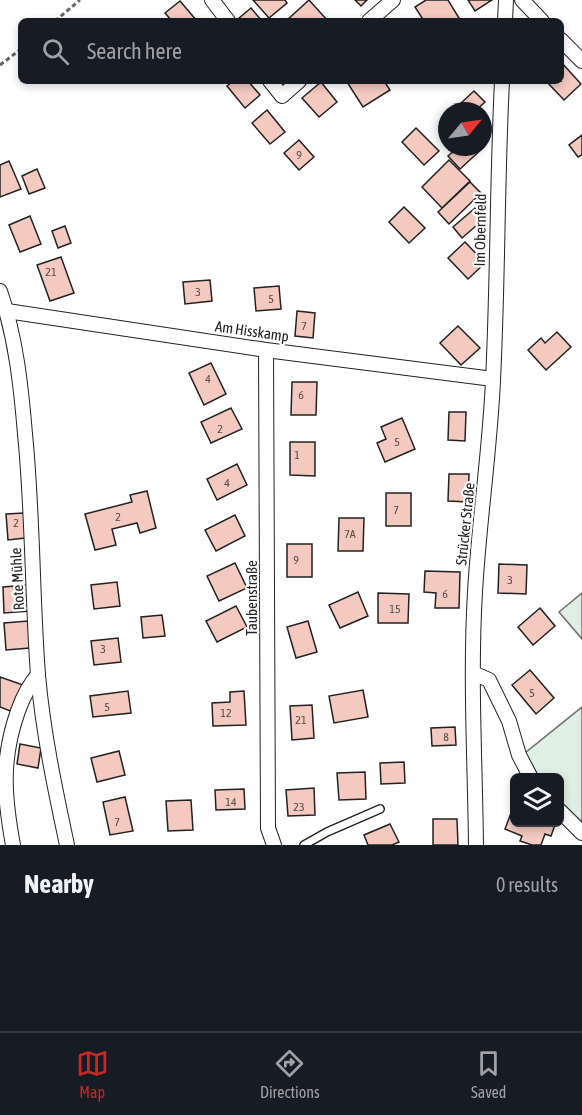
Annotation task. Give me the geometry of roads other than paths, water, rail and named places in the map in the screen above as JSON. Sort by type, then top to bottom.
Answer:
[{"type":"street","points":[[212,0],[226,18]]},
{"type":"street","points":[[372,18],[393,0]]},
{"type":"street","points":[[505,18],[506,0]]},
{"type":"street","points":[[522,0],[539,18]]},
{"type":"street","points":[[564,43],[582,61]]},
{"type":"street","points":[[272,84],[282,96],[296,84]]},
{"type":"street","name":"Im Obernfeld","points":[[493,379],[497,182],[502,84]]},
{"type":"street","name":"Rote Mühle","points":[[0,291],[7,311],[21,388],[29,471],[38,675],[50,762],[67,845]]},
{"type":"street","name":"Am Hisskamp","points":[[7,311],[266,350],[493,379]]},
{"type":"street","name":"Taubenstraße","points":[[266,350],[268,828],[274,845]]},
{"type":"street","name":"Strücker Straße","points":[[476,845],[473,673],[475,591],[486,485],[493,379]]},
{"type":"street","points":[[473,673],[489,680],[509,721],[519,755],[529,773]]},
{"type":"street","points":[[13,845],[7,814],[6,755],[12,728],[25,693],[38,675]]},
{"type":"street","points":[[564,815],[582,832]]},
{"type":"lane","points":[[304,845],[327,832],[380,809]]}]
